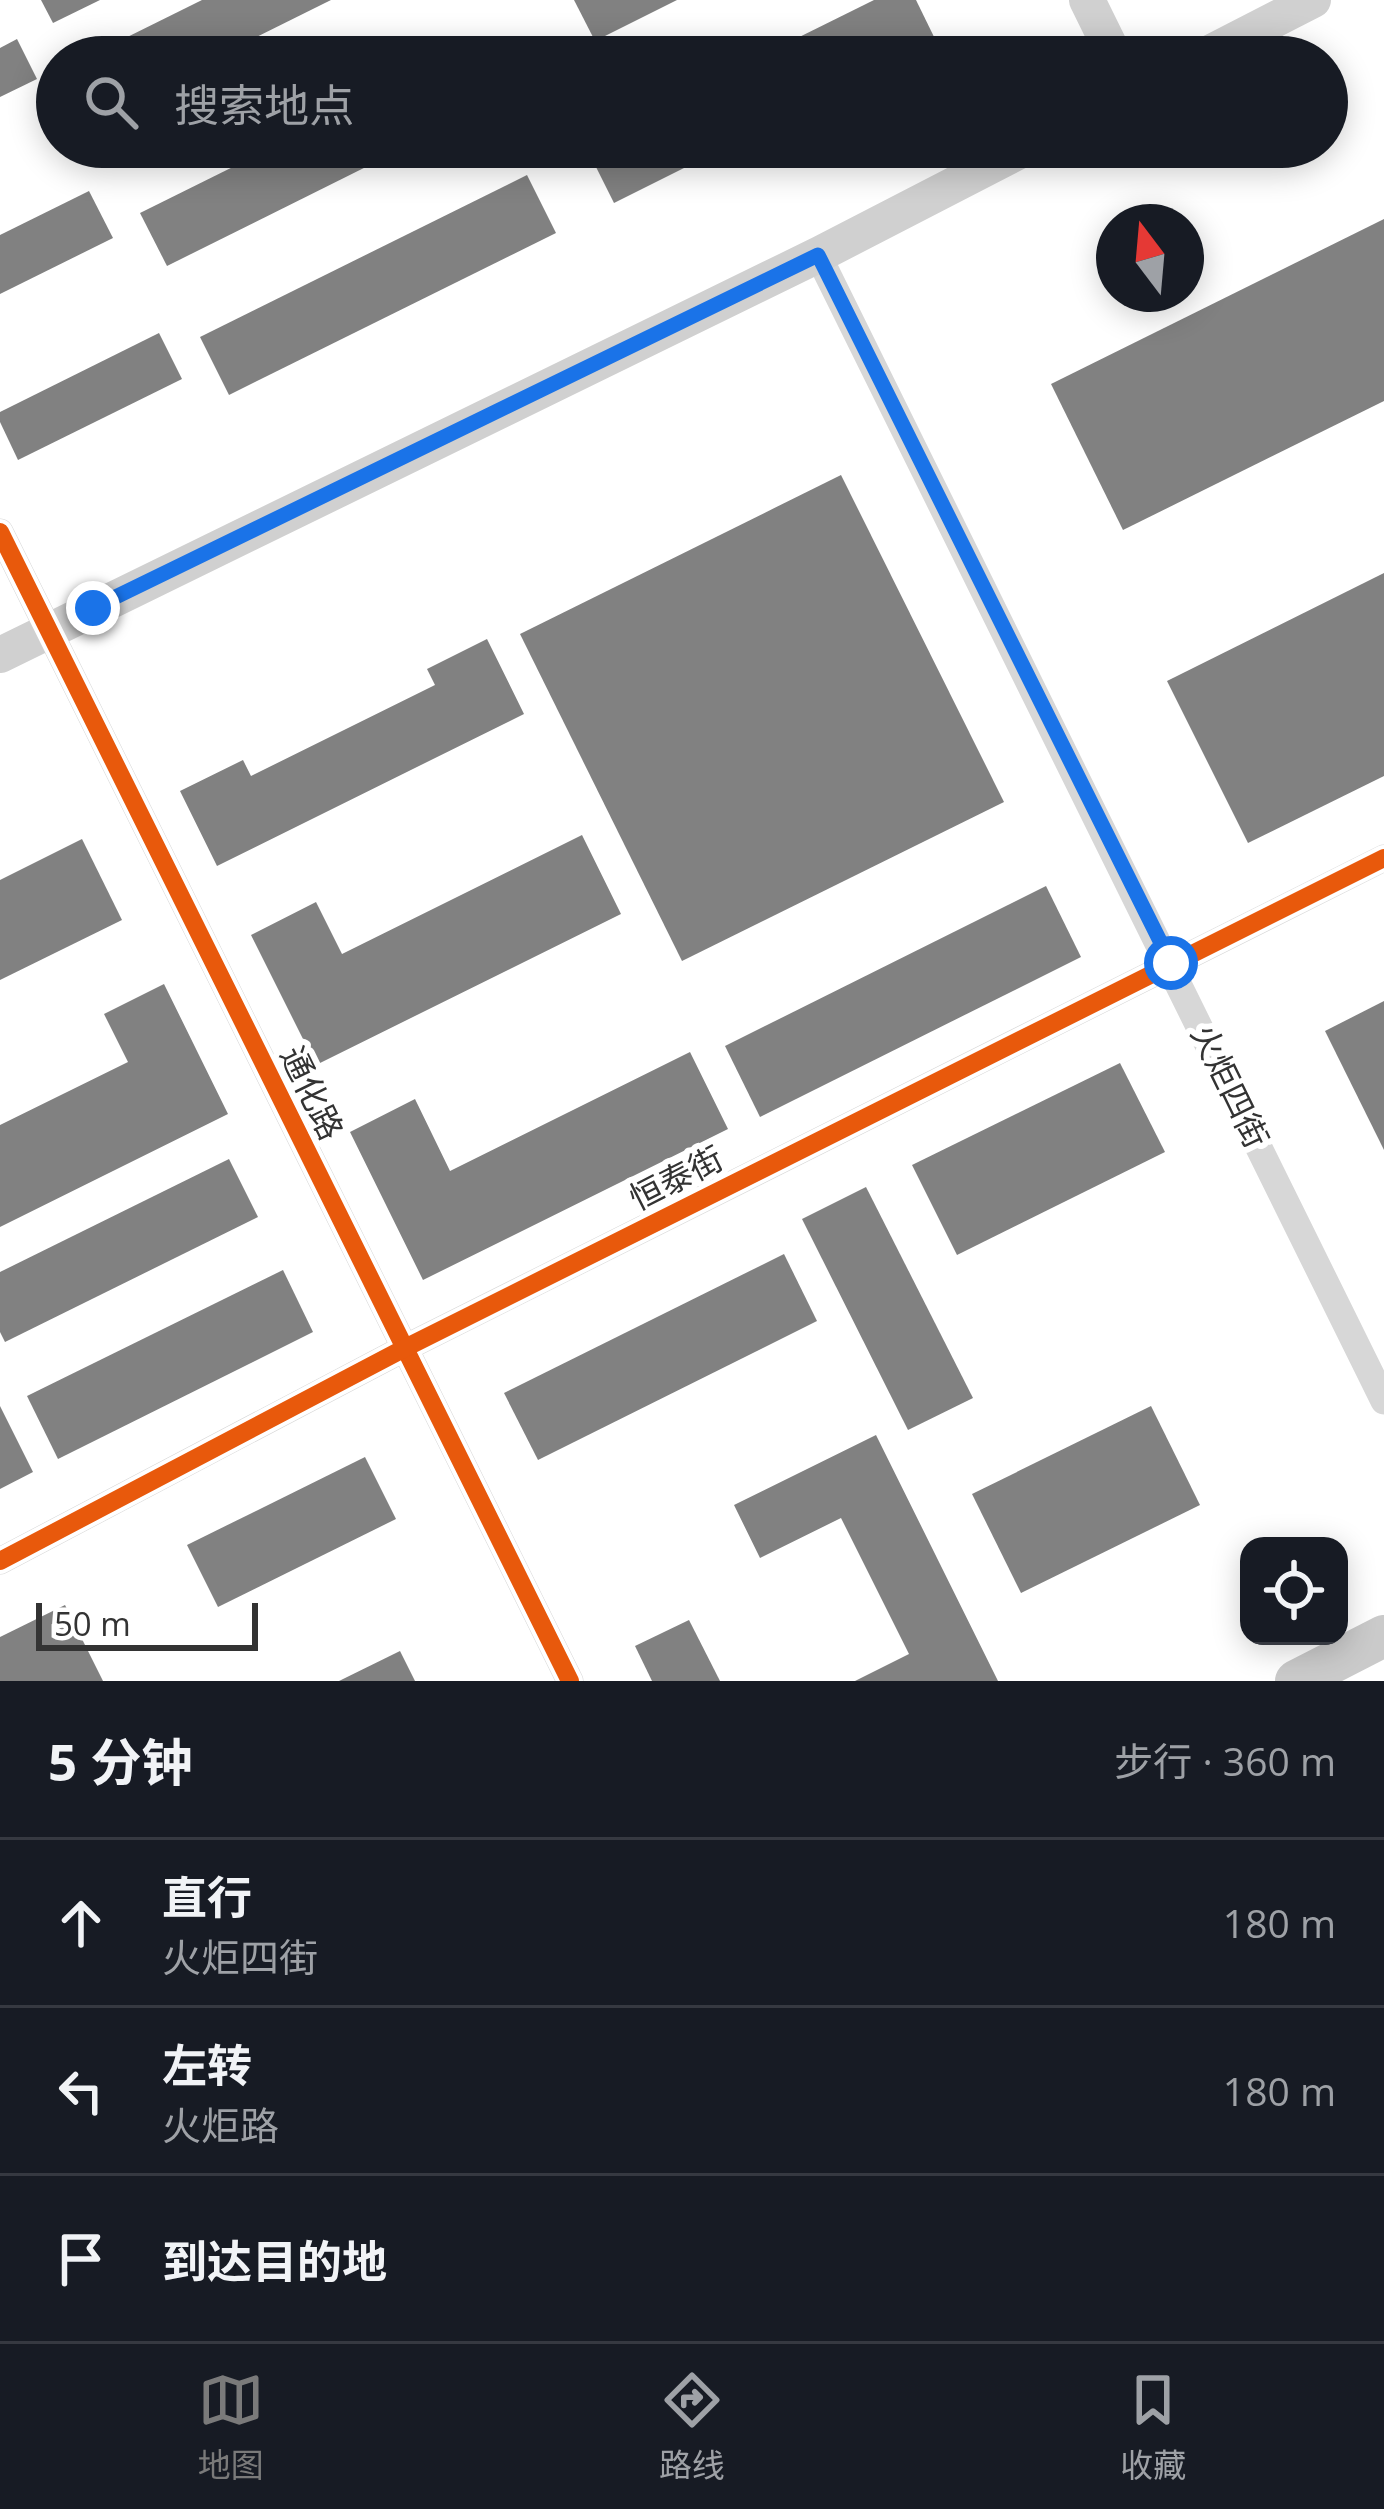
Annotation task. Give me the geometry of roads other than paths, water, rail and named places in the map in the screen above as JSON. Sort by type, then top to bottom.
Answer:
[{"type":"main road","points":[[1087,0],[1105,36]]},
{"type":"main road","points":[[1243,36],[1313,0]]},
{"type":"main road","points":[[0,655],[986,168]]},
{"type":"main road","points":[[1296,1681],[1384,1636]]},
{"type":"street","name":"火炬四街","points":[[818,255],[1384,1401]]},
{"type":"street","name":"通化路","points":[[0,532],[570,1681]]},
{"type":"street","name":"恒泰街","points":[[0,1561],[405,1348],[1384,858]]}]
